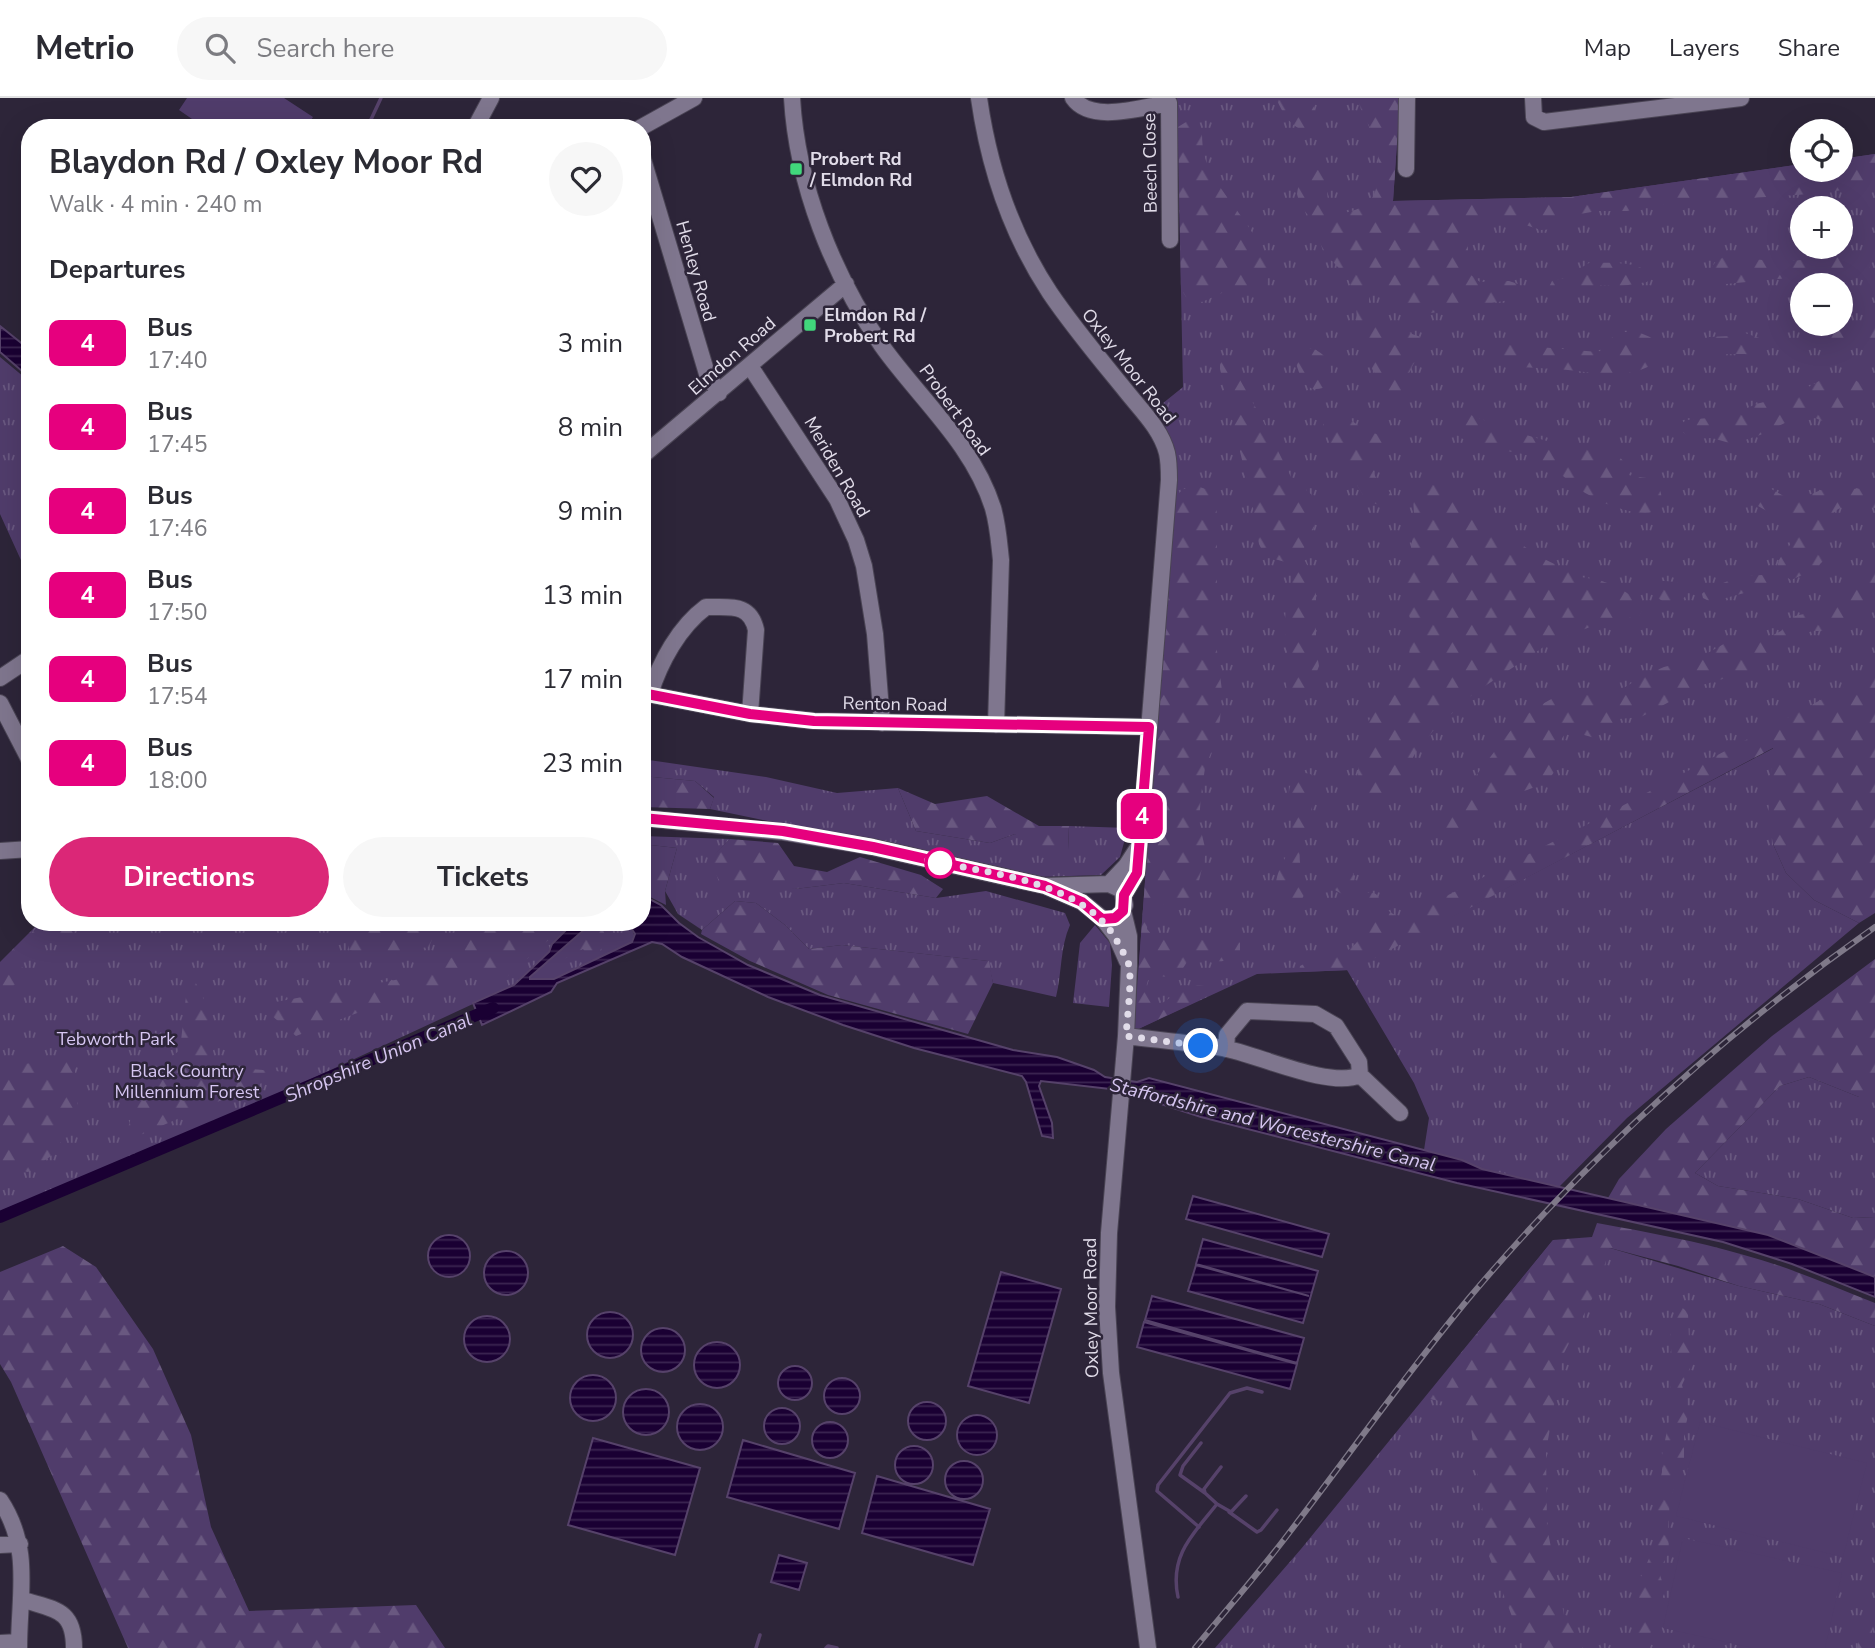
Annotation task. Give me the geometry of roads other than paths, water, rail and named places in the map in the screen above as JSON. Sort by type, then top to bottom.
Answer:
[{"type":"street","points":[[480,119],[491,98]]},
{"type":"street","points":[[651,122],[694,98]]},
{"type":"street","name":"Probert Road","points":[[792,98],[801,162],[813,205],[846,284],[883,347],[970,459],[993,508],[1001,560],[996,725]]},
{"type":"street","name":"Oxley Moor Road","points":[[979,98],[1000,194],[1034,268],[1064,314],[1154,426],[1167,453],[1169,480],[1140,844],[1137,873],[1124,903],[1129,936],[1129,966],[1126,1036],[1113,1170],[1107,1307],[1111,1373],[1148,1648]]},
{"type":"street","name":"Beech Close","points":[[1073,98],[1082,107],[1098,113],[1169,103],[1170,240]]},
{"type":"street","points":[[1406,169],[1407,98]]},
{"type":"street","points":[[1533,98],[1534,117],[1544,122],[1672,103],[1741,98]]},
{"type":"street","name":"Henley Road","points":[[651,186],[707,374],[719,393]]},
{"type":"street","name":"Elmdon Road","points":[[651,449],[846,284]]},
{"type":"street","name":"Meriden Road","points":[[750,366],[837,499],[856,540],[864,566],[875,634],[882,723]]},
{"type":"street","points":[[651,684],[662,662],[694,616],[706,607],[741,608],[754,620],[756,630],[750,714]]},
{"type":"street","points":[[0,678],[21,664]]},
{"type":"street","name":"Renton Road","points":[[651,695],[750,714],[814,721],[1149,727]]},
{"type":"street","points":[[0,703],[21,744]]},
{"type":"street","points":[[651,819],[783,831],[873,847],[1045,886],[1071,897],[1097,914],[1115,918],[1124,903],[1119,888],[1106,884],[1045,886]]},
{"type":"street","points":[[1097,914],[1089,898],[1091,893],[1126,866],[1140,844]]},
{"type":"street","points":[[0,851],[21,850]]},
{"type":"street","name":"Oxley Moor Road","points":[[1097,914],[1115,936],[1129,966]]},
{"type":"street","points":[[1226,1049],[1227,1035],[1247,1012],[1315,1014],[1336,1026],[1359,1062],[1360,1075],[1373,1086],[1382,1103],[1400,1113]]},
{"type":"street","points":[[1126,1036],[1226,1049],[1318,1075],[1351,1079],[1360,1075]]},
{"type":"street","points":[[0,1500],[11,1517],[20,1544],[21,1599],[19,1645],[0,1643]]},
{"type":"street","points":[[0,1545],[20,1544]]},
{"type":"street","points":[[21,1599],[68,1617],[74,1635],[74,1648]]},
{"type":"water","points":[[0,326],[21,343],[21,370],[0,352]]},
{"type":"water","name":"Staffordshire and Worcestershire Canal","points":[[651,900],[698,937],[748,965],[820,995],[1013,1050],[1057,1057],[1094,1070],[1105,1077],[1137,1082],[1149,1078],[1462,1160],[1482,1169],[1768,1235],[1875,1277],[1875,1297],[1792,1264],[1723,1242],[1457,1183],[1201,1117],[1158,1103],[1136,1092],[1041,1081],[1039,1086],[1052,1123],[1053,1138],[1042,1136],[1022,1076],[914,1048],[843,1025],[768,997],[682,957],[662,944],[652,942],[557,983],[551,992],[482,1025],[473,1003],[514,985],[549,952],[552,944],[565,931],[583,931],[530,979],[554,979],[632,942],[635,934],[633,931],[651,931]]},
{"type":"water","points":[[1193,1196],[1329,1234],[1322,1257],[1186,1219]]},
{"type":"water","points":[[449,1235],[464,1241],[470,1256],[464,1271],[449,1277],[434,1271],[428,1256],[434,1241]]},
{"type":"water","points":[[1203,1239],[1318,1271],[1303,1323],[1188,1291],[1196,1265],[1309,1296],[1196,1264]]},
{"type":"water","points":[[506,1251],[521,1258],[528,1273],[521,1288],[506,1295],[491,1288],[484,1273],[491,1258]]},
{"type":"water","points":[[1001,1272],[1061,1289],[1029,1403],[968,1386]]},
{"type":"water","points":[[1152,1296],[1304,1338],[1297,1363],[1145,1320]]},
{"type":"water","points":[[610,1312],[626,1319],[633,1335],[626,1351],[610,1358],[594,1351],[587,1335],[594,1319]]},
{"type":"water","points":[[487,1316],[503,1323],[510,1339],[503,1355],[487,1362],[471,1355],[464,1339],[471,1323]]},
{"type":"water","points":[[1144,1322],[1297,1364],[1290,1389],[1137,1347]]},
{"type":"water","points":[[663,1328],[672,1329],[679,1334],[684,1341],[684,1359],[679,1366],[672,1371],[663,1372],[654,1371],[647,1366],[642,1359],[641,1350],[642,1341],[647,1334],[654,1329]]},
{"type":"water","points":[[717,1342],[733,1349],[740,1365],[733,1381],[717,1388],[701,1381],[694,1365],[701,1349]]},
{"type":"water","points":[[795,1366],[807,1371],[812,1383],[807,1395],[795,1400],[783,1395],[778,1383],[783,1371]]},
{"type":"water","points":[[593,1375],[610,1381],[616,1398],[610,1415],[593,1421],[576,1415],[570,1398],[576,1381]]},
{"type":"water","points":[[842,1378],[855,1383],[860,1396],[855,1409],[842,1414],[829,1409],[824,1396],[829,1383]]},
{"type":"water","points":[[646,1389],[663,1395],[669,1412],[663,1429],[646,1435],[629,1429],[623,1412],[629,1395]]},
{"type":"water","points":[[927,1402],[941,1407],[946,1421],[941,1435],[927,1440],[913,1435],[908,1421],[913,1407]]},
{"type":"water","points":[[700,1404],[717,1410],[723,1427],[717,1444],[700,1450],[683,1444],[677,1427],[683,1410]]},
{"type":"water","points":[[782,1408],[795,1413],[800,1426],[795,1439],[782,1444],[769,1439],[764,1426],[769,1413]]},
{"type":"water","points":[[977,1415],[991,1421],[997,1435],[991,1449],[977,1455],[963,1449],[957,1435],[963,1421]]},
{"type":"water","points":[[830,1422],[843,1427],[848,1440],[843,1453],[830,1458],[817,1453],[812,1440],[817,1427]]},
{"type":"water","points":[[593,1438],[700,1468],[675,1555],[568,1525]]},
{"type":"water","points":[[743,1440],[855,1473],[839,1529],[727,1497]]},
{"type":"water","points":[[914,1446],[927,1452],[933,1465],[927,1478],[914,1484],[901,1478],[895,1465],[901,1452]]},
{"type":"water","points":[[964,1461],[978,1466],[983,1480],[978,1494],[964,1499],[950,1494],[945,1480],[950,1466]]},
{"type":"water","points":[[877,1476],[990,1509],[973,1565],[862,1533]]},
{"type":"water","points":[[779,1555],[807,1563],[799,1590],[771,1582]]},
{"type":"waterway","points":[[371,119],[381,98]]},
{"type":"waterway","name":"Shropshire Union Canal","points":[[0,1217],[493,1008]]},
{"type":"waterway","points":[[1199,1527],[1157,1491],[1158,1485],[1230,1393],[1247,1388],[1262,1392]]},
{"type":"waterway","points":[[1201,1443],[1183,1466],[1180,1475],[1205,1493]]},
{"type":"waterway","points":[[1178,1597],[1176,1582],[1180,1557],[1192,1535],[1217,1504],[1204,1489],[1221,1467]]},
{"type":"waterway","points":[[1217,1504],[1231,1512],[1246,1496]]},
{"type":"waterway","points":[[1229,1512],[1257,1532],[1277,1510]]},
{"type":"waterway","points":[[756,1648],[760,1635]]},
{"type":"waterway","points":[[826,1648],[837,1648]]},
{"type":"railway","points":[[1195,1648],[1278,1548],[1469,1298],[1561,1196],[1660,1099],[1712,1054],[1819,967],[1875,927]]},
{"type":"place","name":"Probert Rd / Elmdon Rd","points":[[796,169]]},
{"type":"place","name":"Elmdon Rd / Probert Rd","points":[[810,325]]},
{"type":"park label","name":"Tebworth Park","points":[[116,1039]]},
{"type":"park label","name":"Black Country Millennium Forest","points":[[187,1081]]}]
